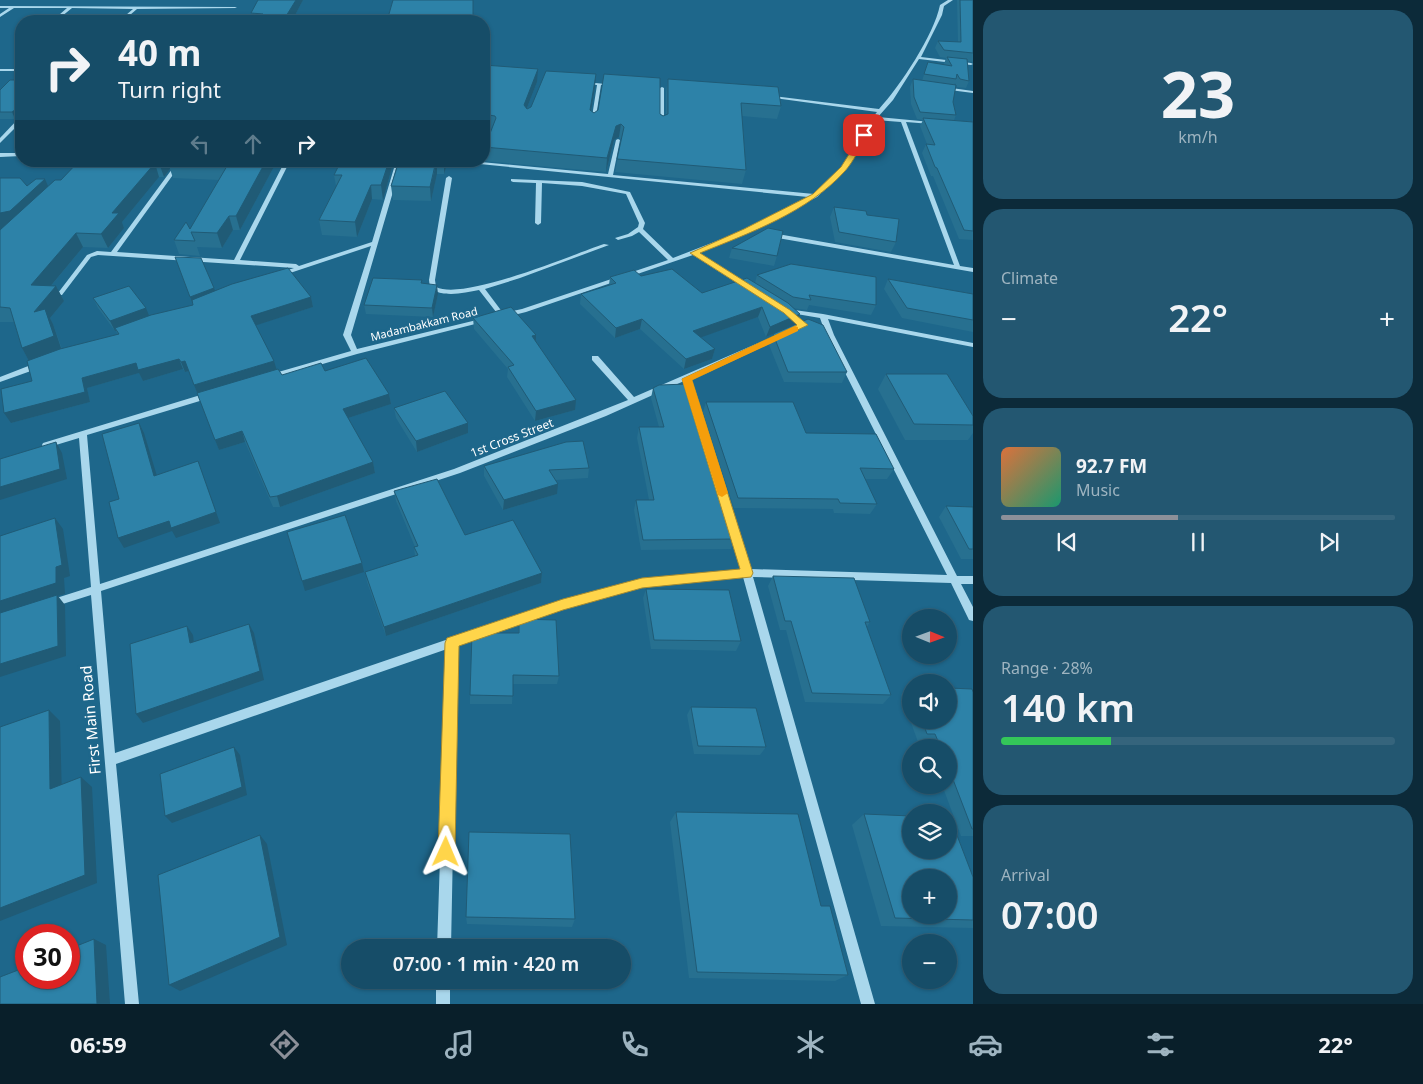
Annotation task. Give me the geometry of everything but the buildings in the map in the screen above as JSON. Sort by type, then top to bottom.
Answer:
[{"type":"street","name":"Madambakkam Road","points":[[261,380],[355,352],[524,310],[694,253],[747,231],[815,196],[844,169],[874,118],[881,111],[918,58],[940,15],[942,5],[951,0]]},
{"type":"street","points":[[153,8],[158,4]]},
{"type":"street","points":[[214,8],[218,4]]},
{"type":"street","points":[[0,7],[235,8]]},
{"type":"street","points":[[0,16],[12,7]]},
{"type":"street","points":[[61,15],[70,8]]},
{"type":"street","points":[[128,15],[136,8]]},
{"type":"street","points":[[918,58],[971,64]]},
{"type":"street","points":[[0,70],[15,70]]},
{"type":"street","points":[[901,82],[910,83]]},
{"type":"street","points":[[580,83],[617,86]]},
{"type":"street","points":[[593,123],[599,84]]},
{"type":"street","points":[[937,87],[973,92]]},
{"type":"street","points":[[653,88],[671,89]]},
{"type":"street","points":[[662,88],[662,126]]},
{"type":"street","points":[[763,95],[881,111]]},
{"type":"street","points":[[874,118],[938,124]]},
{"type":"street","points":[[903,121],[958,268]]},
{"type":"street","points":[[0,141],[15,125]]},
{"type":"street","points":[[610,176],[618,140]]},
{"type":"street","points":[[0,155],[15,155]]},
{"type":"street","points":[[490,163],[815,196]]},
{"type":"street","points":[[113,254],[177,167]]},
{"type":"street","points":[[237,261],[285,167]]},
{"type":"street","points":[[355,352],[347,335],[396,168]]},
{"type":"street","points":[[449,178],[432,280],[432,288],[438,292],[481,288],[518,277],[606,245]]},
{"type":"street","points":[[513,180],[582,184],[628,193],[642,223],[640,230]]},
{"type":"street","points":[[538,223],[539,182]]},
{"type":"street","points":[[618,238],[640,230]]},
{"type":"street","points":[[640,230],[672,260]]},
{"type":"street","points":[[747,231],[757,233]]},
{"type":"street","points":[[766,234],[973,270]]},
{"type":"street","points":[[274,276],[299,266],[374,243]]},
{"type":"street","points":[[60,294],[89,256],[97,253],[299,266]]},
{"type":"street","points":[[694,253],[753,290]]},
{"type":"street","points":[[481,288],[502,316]]},
{"type":"street","points":[[778,306],[798,321]]},
{"type":"street","points":[[787,311],[823,316],[973,345]]},
{"type":"street","points":[[823,316],[830,335],[973,617]]},
{"type":"street","points":[[821,332],[830,335]]},
{"type":"street","name":"1st Cross Street","points":[[43,606],[457,471],[687,379],[786,334]]},
{"type":"street","points":[[595,358],[633,401]]},
{"type":"street","points":[[0,380],[46,363]]},
{"type":"street","points":[[687,379],[718,480]]},
{"type":"street","points":[[37,448],[214,394]]},
{"type":"street","name":"First Main Road","points":[[83,434],[132,1004]]},
{"type":"street","points":[[721,490],[747,573],[868,1004]]},
{"type":"street","points":[[110,760],[563,604],[642,583],[747,573],[973,580]]},
{"type":"street","points":[[444,939],[452,643]]},
{"type":"street","points":[[443,989],[443,1004]]},
{"type":"slow traffic","points":[[722,493],[687,379],[795,329]]},
{"type":"route","points":[[446,852],[452,643],[563,604],[642,583],[747,573],[687,379],[804,325],[787,311],[694,253],[747,231],[815,196],[844,169],[864,135]]}]
